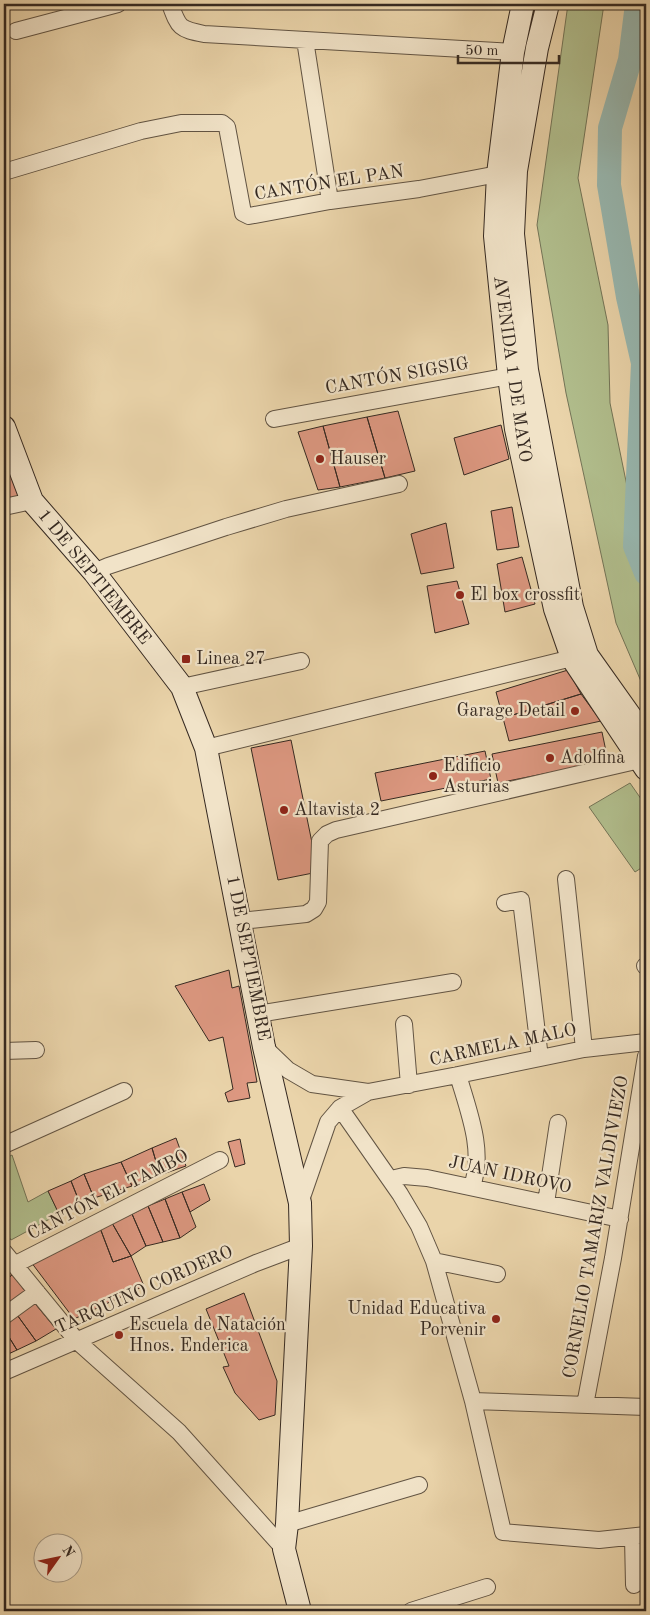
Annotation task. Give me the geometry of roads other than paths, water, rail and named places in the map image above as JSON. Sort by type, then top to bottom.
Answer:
[{"type":"main road","name":"AVENIDA 1 DE MAYO","points":[[524,4],[513,52],[498,174],[495,236],[518,373],[536,424],[572,607],[587,655],[646,738]]},
{"type":"main road","name":"AVENIDA 1 DE MAYO","points":[[548,4],[538,48],[516,171],[513,234],[518,373],[516,429],[555,609],[572,658],[644,762]]},
{"type":"main road","name":"1 DE SEPTIEMBRE","points":[[4,427],[32,501],[94,572],[182,686],[206,748],[264,1047],[300,1204],[301,1246],[287,1524],[284,1549]]},
{"type":"main road","points":[[284,1549],[300,1611]]},
{"type":"street","points":[[16,30],[91,7],[118,4]]},
{"type":"street","points":[[170,4],[176,21],[183,29],[204,34],[513,52]]},
{"type":"street","points":[[305,40],[330,201]]},
{"type":"street","name":"CANTÓN EL PAN","points":[[4,172],[141,130],[181,123],[222,123],[227,127],[243,213],[249,216],[330,201],[419,189],[498,174]]},
{"type":"street","name":"CANTÓN SIGSIG","points":[[274,419],[518,373]]},
{"type":"street","points":[[94,572],[171,545],[286,509],[399,484]]},
{"type":"street","points":[[4,507],[32,501]]},
{"type":"street","points":[[206,748],[572,658]]},
{"type":"street","points":[[182,686],[301,661]]},
{"type":"street","points":[[241,921],[306,914],[314,909],[318,902],[320,841],[327,834],[336,830],[644,762]]},
{"type":"street","points":[[566,880],[584,1049]]},
{"type":"street","points":[[505,903],[521,900],[540,1058]]},
{"type":"street","points":[[258,1014],[453,982]]},
{"type":"street","points":[[404,1024],[409,1085]]},
{"type":"street","name":"CARMELA MALO","points":[[264,1047],[288,1070],[312,1084],[368,1092],[458,1076],[584,1049],[646,1042]]},
{"type":"street","points":[[4,1051],[36,1050]]},
{"type":"street","name":"CORNELIO TAMARIZ VALDIVIEZO","points":[[585,1405],[620,1219],[646,1056]]},
{"type":"street","points":[[458,1076],[475,1136],[476,1173],[472,1186]]},
{"type":"street","points":[[4,1145],[124,1091]]},
{"type":"street","name":"CARMELA MALO","points":[[300,1204],[328,1122],[340,1108],[368,1092]]},
{"type":"street","points":[[340,1108],[391,1179],[419,1226],[434,1261],[473,1401],[504,1532],[600,1540],[640,1536],[634,1585]]},
{"type":"street","points":[[546,1203],[558,1123]]},
{"type":"street","name":"CANTÓN EL TAMBO","points":[[14,1265],[220,1160]]},
{"type":"street","name":"JUAN IDROVO","points":[[391,1179],[404,1176],[427,1178],[472,1186],[620,1219]]},
{"type":"street","name":"TARQUINO CORDERO","points":[[4,1372],[256,1263],[301,1246]]},
{"type":"street","points":[[4,1252],[78,1341],[179,1432],[284,1549]]},
{"type":"street","points":[[434,1261],[497,1274]]},
{"type":"street","points":[[4,1316],[37,1292]]},
{"type":"street","points":[[473,1401],[646,1407]]},
{"type":"street","points":[[287,1524],[419,1485]]},
{"type":"street","points":[[411,1611],[487,1587]]},
{"type":"waterway","points":[[637,4],[630,60],[610,128],[609,185],[628,297],[643,363],[635,546],[646,573]]},
{"type":"place","name":"Hauser","points":[[320,459]]},
{"type":"place","name":"El box crossfit","points":[[460,595]]},
{"type":"place","name":"Linea 27","points":[[186,659]]},
{"type":"place","name":"Garage Detail","points":[[575,711]]},
{"type":"place","name":"Adolfina","points":[[550,758]]},
{"type":"place","name":"Edificio Asturias","points":[[433,776]]},
{"type":"place","name":"Altavista 2","points":[[284,810]]},
{"type":"place","name":"Unidad Educativa Porvenir","points":[[496,1319]]},
{"type":"place","name":"Escuela de Natación Hnos. Enderica","points":[[119,1335]]}]
